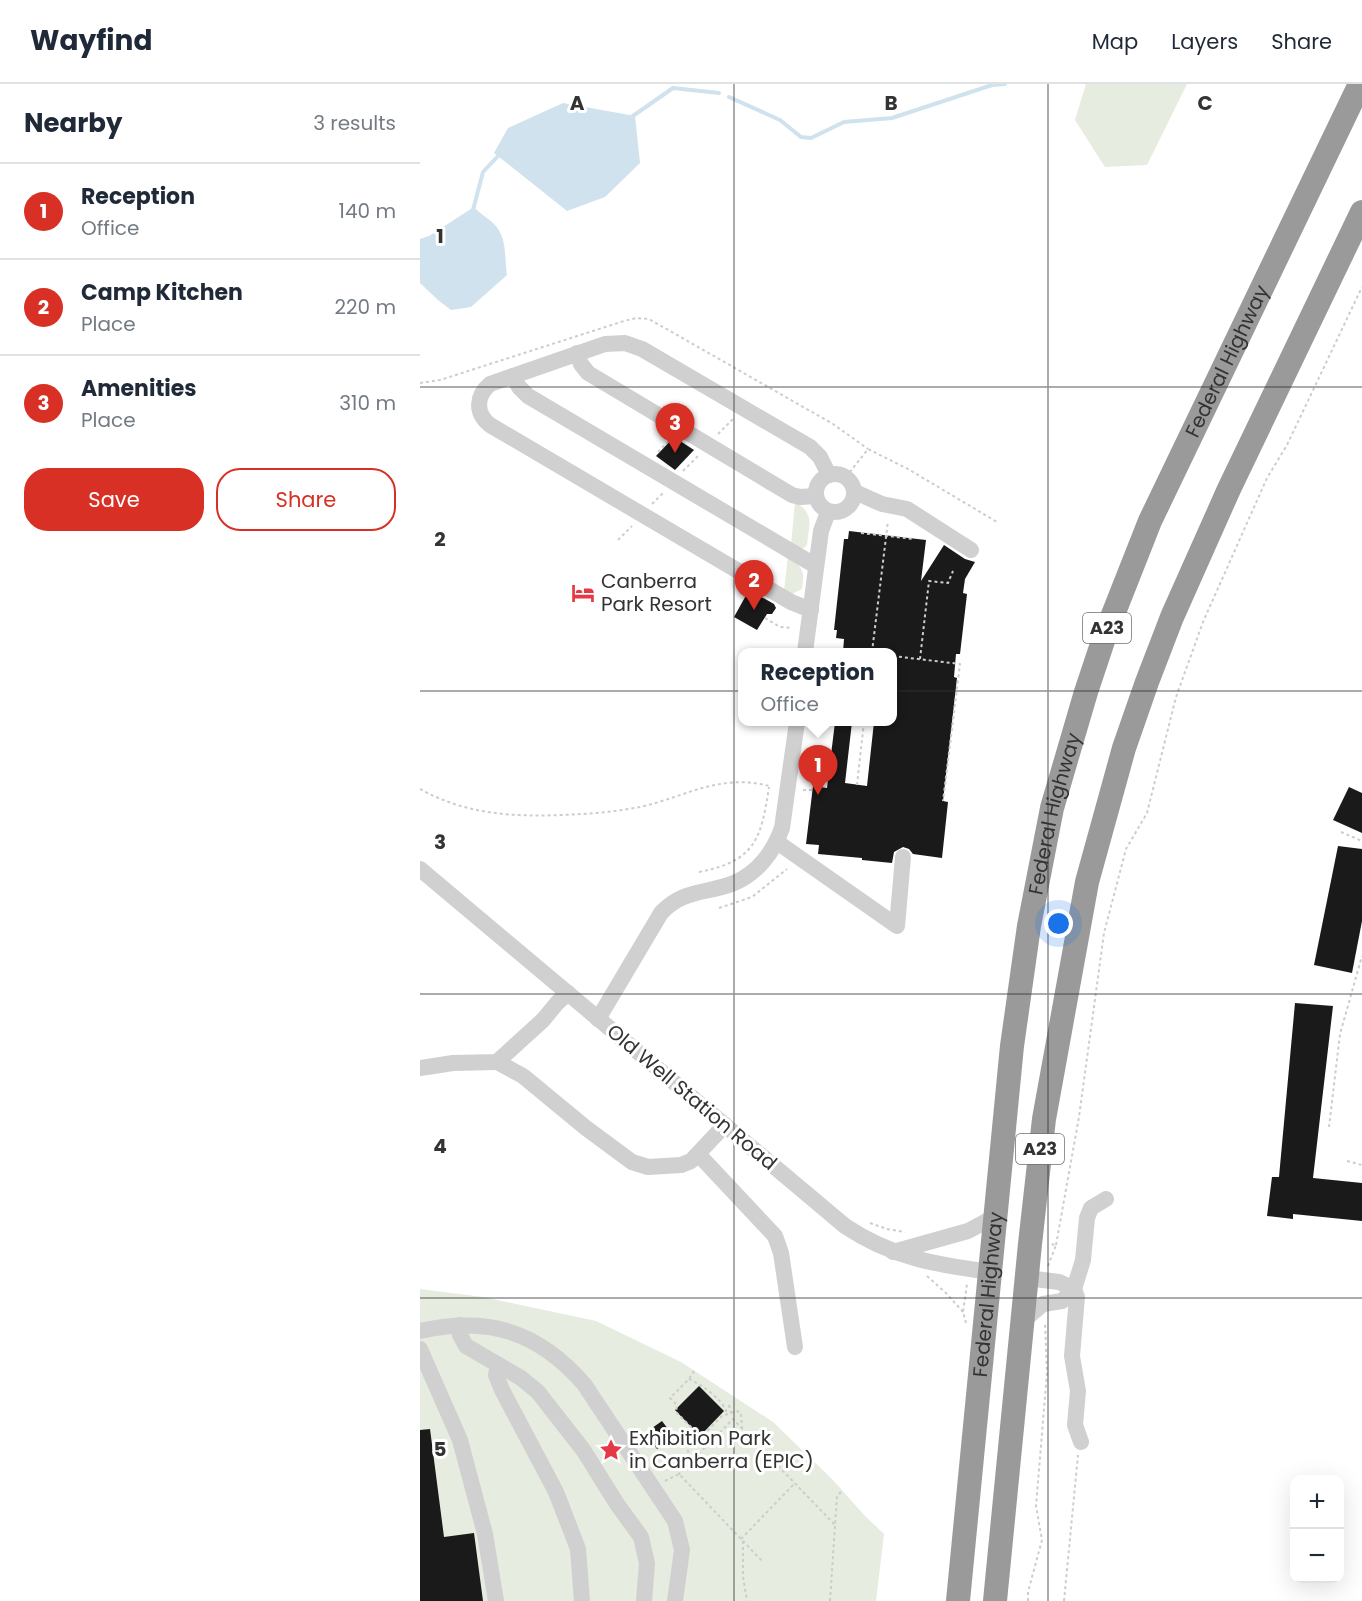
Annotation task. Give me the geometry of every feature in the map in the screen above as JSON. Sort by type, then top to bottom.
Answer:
[{"type":"highway","name":"Federal Highway","points":[[958,1601],[1012,1046],[1029,926],[1052,808],[1086,692],[1122,588],[1150,521],[1360,84]]},
{"type":"highway","name":"Federal Highway","points":[[995,1601],[1023,1322],[1035,1279],[1030,1244],[1044,1119],[1087,882],[1125,748],[1147,682],[1199,554],[1362,212]]},
{"type":"highway","points":[[991,1272],[1035,1279]]},
{"type":"street","points":[[811,610],[791,602],[486,422],[479,408],[481,393],[490,384],[604,344],[626,343],[642,349],[810,447],[820,457],[829,475]]},
{"type":"street","points":[[578,353],[586,371],[608,385],[792,495],[816,496]]},
{"type":"street","points":[[513,376],[528,396],[816,566]]},
{"type":"street","points":[[841,474],[850,481],[855,492],[852,505],[847,509],[834,513],[822,508],[816,496],[819,483],[829,475],[841,474]]},
{"type":"street","points":[[855,492],[890,506],[907,509],[971,550]]},
{"type":"street","points":[[806,648],[821,531],[828,512]]},
{"type":"street","points":[[598,1018],[661,913],[670,903],[683,896],[733,883],[744,877],[758,867],[777,842],[782,828],[796,726]]},
{"type":"street","points":[[777,842],[897,926],[903,857]]},
{"type":"street","name":"Old Well Station Road","points":[[420,869],[845,1226],[861,1237],[901,1254],[945,1266],[991,1272]]},
{"type":"street","points":[[497,1062],[543,1020],[568,993]]},
{"type":"street","points":[[420,1068],[453,1063],[497,1062],[523,1076],[586,1128],[632,1162],[648,1167],[665,1167],[691,1161],[725,1125]]},
{"type":"street","points":[[699,1155],[774,1236],[781,1253],[795,1347]]},
{"type":"street","points":[[1023,1322],[1043,1304],[1062,1301],[1074,1289],[1083,1260],[1087,1218],[1091,1208],[1106,1199]]},
{"type":"street","points":[[901,1254],[969,1231],[996,1216]]},
{"type":"street","points":[[1035,1279],[1059,1282],[1074,1289]]},
{"type":"street","points":[[1074,1289],[1077,1305],[1072,1356],[1078,1390],[1075,1425],[1081,1442]]},
{"type":"street","points":[[460,1325],[460,1335],[466,1346],[521,1378],[538,1392],[584,1451],[641,1537],[647,1563],[644,1601]]},
{"type":"street","points":[[420,1331],[460,1325],[488,1326],[508,1331],[525,1337],[556,1355],[584,1384],[675,1521],[680,1534],[682,1550],[675,1601]]},
{"type":"street","points":[[420,1348],[460,1440],[485,1534],[496,1601]]},
{"type":"street","points":[[498,1365],[496,1375],[502,1390],[556,1492],[578,1549],[582,1601]]},
{"type":"path","points":[[1035,1279],[1056,1245],[1079,1117],[1104,933],[1126,849],[1148,813],[1176,697],[1203,622],[1267,478],[1287,445],[1362,287]]},
{"type":"path","points":[[846,477],[868,449],[908,469],[997,522]]},
{"type":"path","points":[[873,648],[890,506]]},
{"type":"path","points":[[861,532],[914,539]]},
{"type":"path","points":[[920,659],[929,581],[948,583],[953,571]]},
{"type":"path","points":[[765,618],[780,627],[808,631]]},
{"type":"path","points":[[897,656],[960,664],[944,801]]},
{"type":"path","points":[[857,784],[864,726]]},
{"type":"path","points":[[420,789],[456,806],[505,815],[600,813],[641,807],[709,785],[751,781],[769,786],[812,790]]},
{"type":"path","points":[[699,872],[722,868],[736,861],[750,849],[764,821],[769,786]]},
{"type":"path","points":[[1341,831],[1362,841]]},
{"type":"path","points":[[719,908],[752,897],[801,857]]},
{"type":"path","points":[[1329,1127],[1341,1034],[1362,956]]},
{"type":"path","points":[[1347,1161],[1362,1165]]},
{"type":"path","points":[[864,1220],[887,1229],[909,1232]]},
{"type":"path","points":[[1030,1244],[1056,1245]]},
{"type":"path","points":[[901,1254],[947,1293],[963,1312]]},
{"type":"path","points":[[1028,1601],[1028,1592],[1042,1540],[1036,1506],[1047,1372],[1043,1304]]},
{"type":"path","points":[[694,1371],[670,1398],[677,1405],[676,1412],[700,1437]]},
{"type":"path","points":[[688,1380],[700,1384],[726,1408],[729,1414]]},
{"type":"path","points":[[729,1406],[729,1414]]},
{"type":"path","points":[[679,1474],[689,1449],[722,1416],[737,1411],[741,1413],[742,1428]]},
{"type":"path","points":[[652,1486],[679,1474],[733,1419],[835,1525]]},
{"type":"path","points":[[1064,1601],[1081,1442]]},
{"type":"path","points":[[679,1474],[763,1562]]},
{"type":"path","points":[[747,1601],[743,1577],[742,1540],[795,1483]]},
{"type":"path","points":[[830,1601],[837,1496],[841,1492]]},
{"type":"shaded area","points":[[1086,84],[1187,84],[1147,165],[1105,167],[1075,120]]},
{"type":"shaded area","points":[[795,502],[806,511],[809,520],[807,545],[801,550],[791,545]]},
{"type":"shaded area","points":[[788,555],[803,573],[802,589],[792,594],[784,591]]},
{"type":"shaded area","name":"Exhibition Park in Canberra (EPIC)","points":[[420,1289],[483,1297],[596,1321],[681,1362],[773,1422],[884,1534],[876,1601],[420,1601]]},
{"type":"water","points":[[563,103],[635,116],[640,163],[605,197],[567,211],[494,153],[508,128]]},
{"type":"water","points":[[474,207],[493,223],[501,234],[507,275],[471,307],[451,310],[420,283],[420,239],[429,236]]},
{"type":"building","points":[[674,437],[694,450],[675,470],[656,456]]},
{"type":"building","points":[[849,531],[926,540],[921,581],[944,545],[965,559],[975,562],[965,579],[963,593],[967,594],[960,654],[956,654],[954,677],[957,678],[943,801],[948,802],[942,858],[913,854],[909,849],[903,847],[894,852],[892,863],[862,860],[862,858],[818,854],[819,845],[806,844],[813,786],[827,788],[835,726],[852,726],[845,783],[867,786],[874,726],[897,726],[897,648],[843,648],[844,639],[836,638],[837,630],[834,630],[844,539],[848,539]]},
{"type":"building","points":[[749,590],[774,604],[776,608],[772,614],[767,614],[757,630],[734,617]]},
{"type":"building","points":[[1349,787],[1362,793],[1362,833],[1333,820]]},
{"type":"building","points":[[1338,846],[1362,849],[1362,921],[1352,973],[1314,965]]},
{"type":"building","points":[[1295,1003],[1333,1006],[1313,1178],[1362,1183],[1362,1221],[1293,1214],[1293,1219],[1267,1216],[1272,1177],[1279,1177]]},
{"type":"building","points":[[699,1386],[724,1411],[700,1436],[675,1410]]},
{"type":"building","points":[[662,1421],[674,1437],[657,1449],[645,1433]]},
{"type":"building","points":[[430,1429],[444,1537],[474,1533],[483,1601],[420,1601],[420,1430]]},
{"type":"waterway","points":[[729,97],[780,120],[801,137],[811,138],[844,122],[892,118],[992,85],[1005,84]]},
{"type":"waterway","points":[[630,118],[673,88],[719,93]]},
{"type":"waterway","points":[[473,210],[483,172],[500,154]]},
{"type":"place","name":"Amenities","points":[[675,453]]},
{"type":"place","name":"Canberra Park Resort","points":[[583,593]]},
{"type":"place","name":"Camp Kitchen","points":[[754,610]]},
{"type":"place","name":"Reception","points":[[818,795]]},
{"type":"place","name":"Exhibition Park in Canberra (EPIC)","points":[[611,1450]]}]
